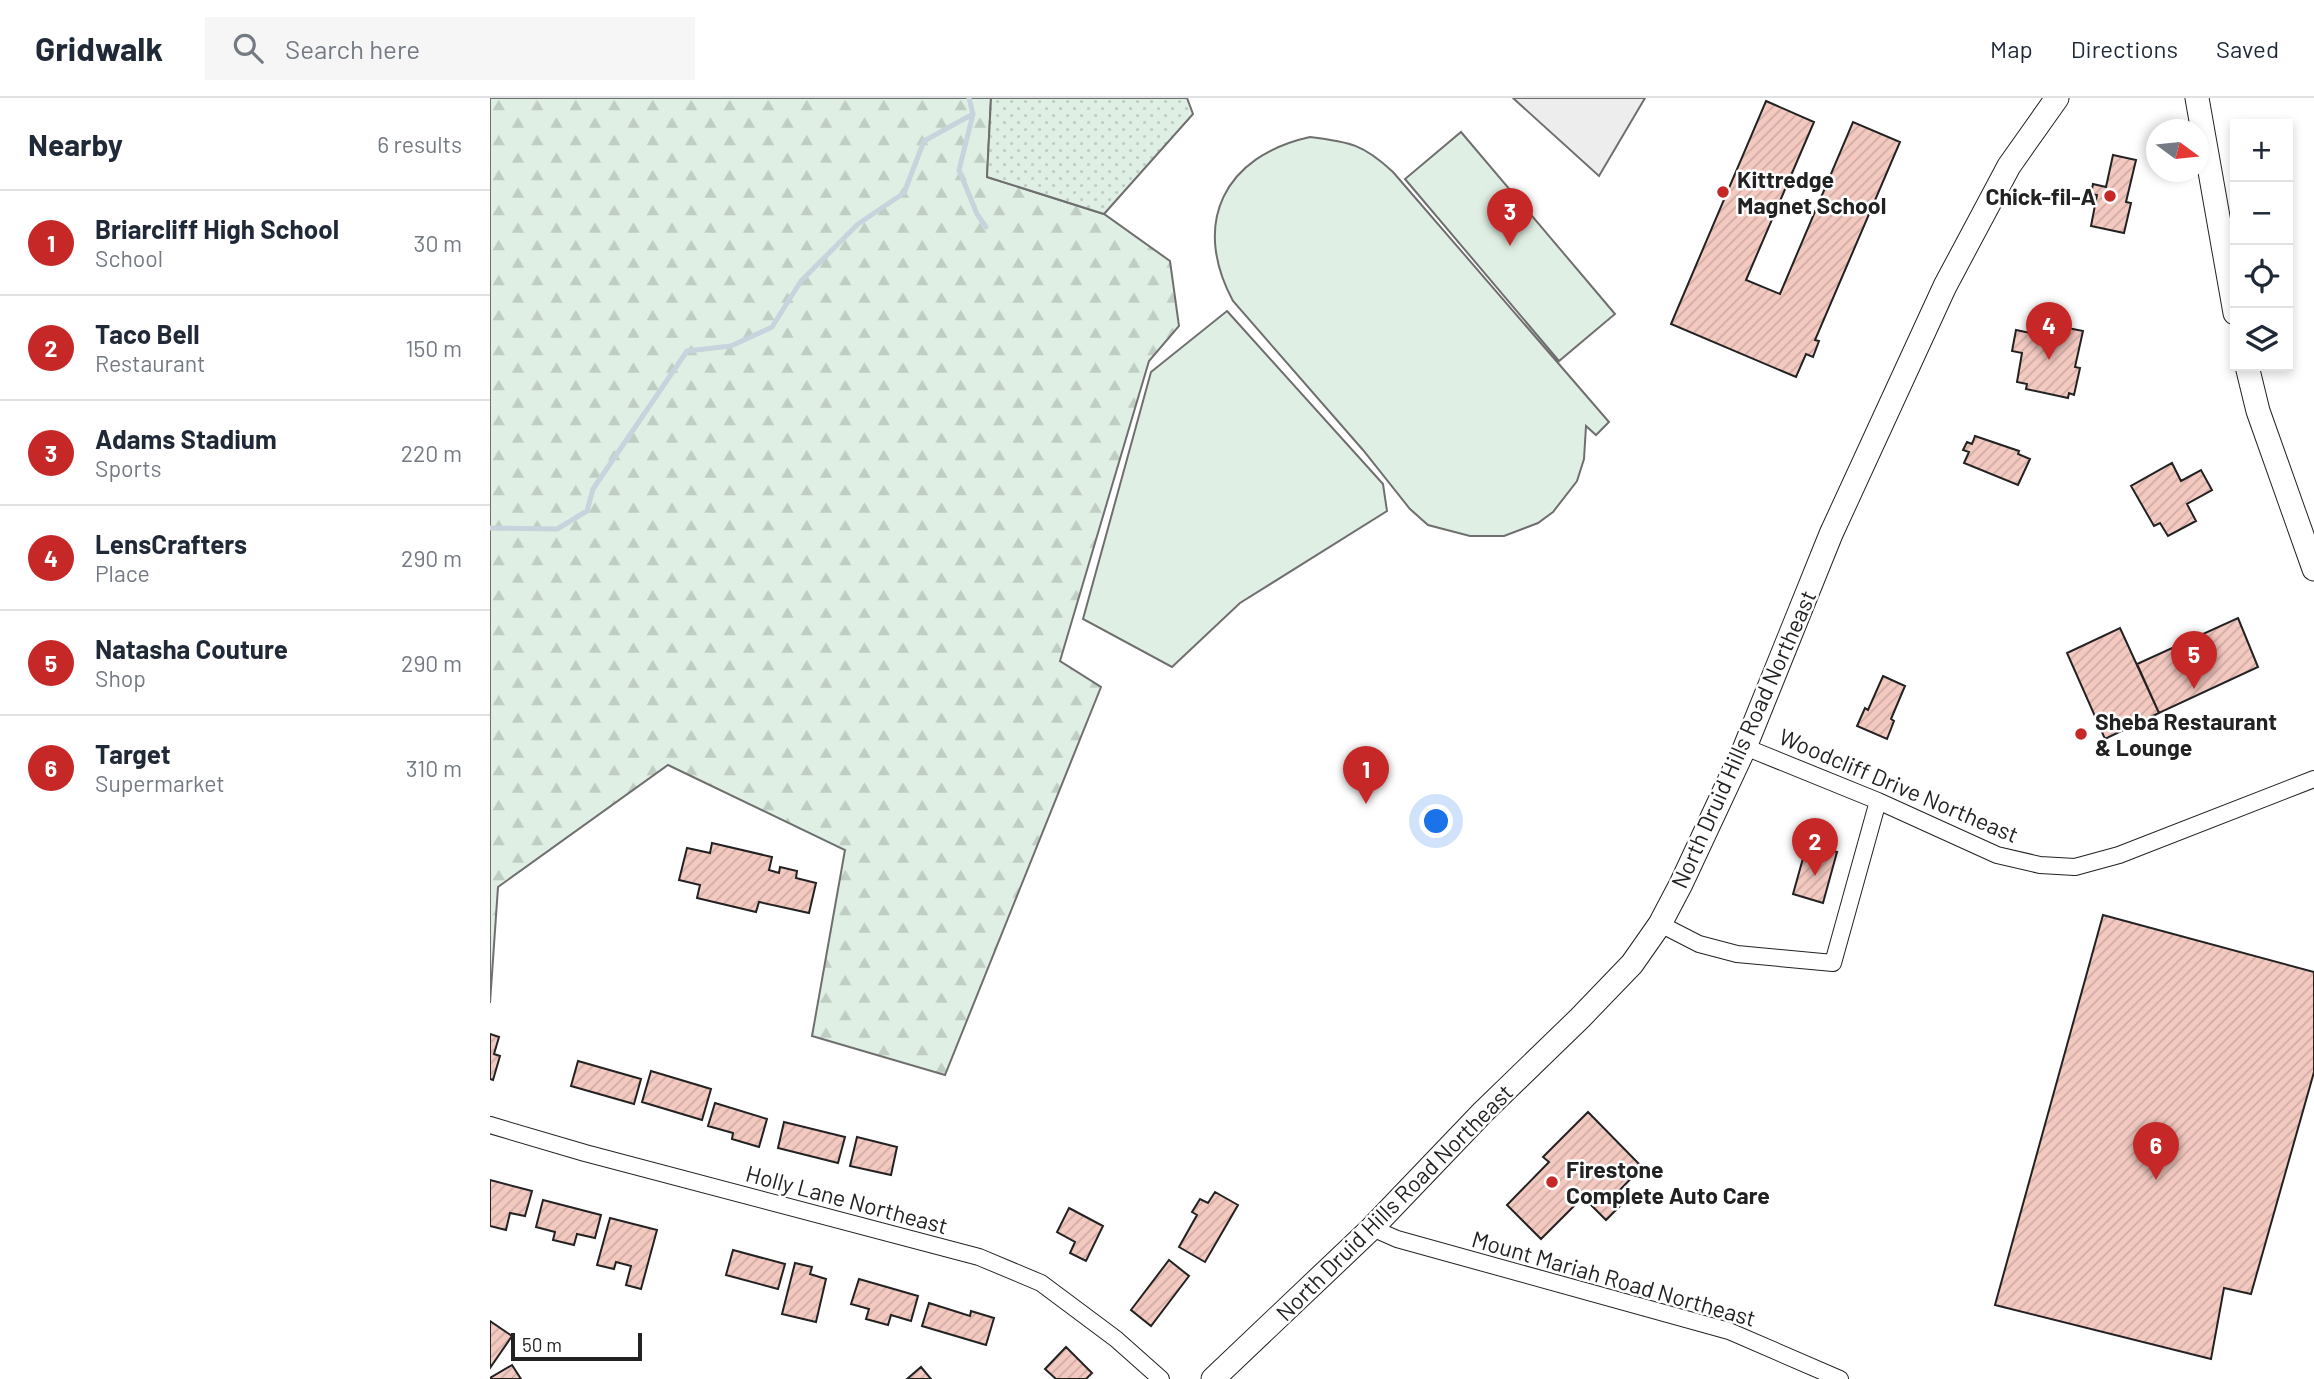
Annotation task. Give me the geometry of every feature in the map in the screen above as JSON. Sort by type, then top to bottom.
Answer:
[{"type":"main road","name":"North Druid Hills Road Northeast","points":[[1213,1379],[1372,1228],[1483,1112],[1632,964],[1660,924],[1745,747],[1831,534],[1945,286],[2009,166],[2056,98]]},
{"type":"main road","points":[[2197,98],[2234,308]]},
{"type":"main road","points":[[2248,371],[2258,411],[2314,569]]},
{"type":"street","name":"Woodcliff Drive Northeast","points":[[1745,747],[1878,801],[1997,855],[2040,865],[2075,867],[2119,855],[2314,779]]},
{"type":"street","points":[[1660,924],[1699,943],[1737,954],[1833,963],[1878,801]]},
{"type":"street","name":"Holly Lane Northeast","points":[[490,1125],[979,1257],[1041,1283],[1116,1339],[1161,1379]]},
{"type":"street","name":"Mount Mariah Road Northeast","points":[[1372,1228],[1397,1239],[1729,1331],[1840,1379]]},
{"type":"green space","points":[[490,98],[991,98],[987,177],[1104,214],[1170,261],[1179,326],[1149,361],[1060,661],[1101,687],[945,1075],[812,1036],[845,850],[668,765],[498,887],[490,1003]]},
{"type":"green space","points":[[991,98],[1187,98],[1193,114],[1104,214],[987,177]]},
{"type":"green space","points":[[1461,132],[1615,314],[1559,361],[1405,179]]},
{"type":"green space","points":[[1310,137],[1355,146],[1373,155],[1393,172],[1609,422],[1596,435],[1586,426],[1584,459],[1577,481],[1553,512],[1538,523],[1504,536],[1470,536],[1428,525],[1410,509],[1363,450],[1233,301],[1221,272],[1215,245],[1216,220],[1224,197],[1237,177],[1256,160],[1280,146]]},
{"type":"green space","points":[[1227,311],[1383,484],[1387,511],[1240,603],[1172,667],[1083,619],[1151,372]]},
{"type":"shaded area","points":[[1513,98],[1645,98],[1599,176]]},
{"type":"building","points":[[1766,101],[1814,122],[1746,280],[1780,294],[1853,122],[1900,142],[1815,340],[1819,341],[1813,357],[1806,354],[1796,377],[1671,324]]},
{"type":"building","points":[[2113,155],[2136,160],[2126,202],[2131,203],[2124,233],[2091,226],[2097,195],[2091,194],[2093,184],[2106,187]]},
{"type":"building","points":[[2038,322],[2083,331],[2075,367],[2080,368],[2074,395],[2069,393],[2068,398],[2026,389],[2027,384],[2017,382],[2022,353],[2012,351],[2016,330],[2035,334]]},
{"type":"building","points":[[1975,436],[2019,451],[2018,454],[2030,459],[2018,485],[1964,463],[1969,452],[1963,450],[1967,442],[1972,444]]},
{"type":"building","points":[[2172,463],[2181,481],[2201,470],[2212,490],[2187,504],[2196,521],[2168,536],[2160,523],[2154,526],[2131,486]]},
{"type":"building","points":[[2238,618],[2258,667],[2159,713],[2137,664]]},
{"type":"building","points":[[2120,628],[2159,713],[2105,739],[2067,653]]},
{"type":"building","points":[[1883,676],[1905,686],[1891,719],[1894,721],[1887,739],[1857,726],[1865,708],[1868,710]]},
{"type":"building","points":[[712,843],[772,857],[769,870],[779,873],[780,867],[797,871],[796,878],[816,883],[809,913],[759,902],[756,912],[697,898],[700,885],[679,880],[687,848],[710,853]]},
{"type":"building","points":[[1807,844],[1837,852],[1823,903],[1793,894]]},
{"type":"building","points":[[2103,915],[2314,972],[2314,1072],[2251,1294],[2224,1288],[2211,1359],[1995,1305]]},
{"type":"building","points":[[490,1034],[499,1037],[494,1054],[500,1056],[493,1080],[490,1079]]},
{"type":"building","points":[[578,1061],[641,1079],[634,1104],[571,1086]]},
{"type":"building","points":[[651,1071],[711,1089],[702,1120],[642,1102]]},
{"type":"building","points":[[715,1103],[767,1119],[759,1147],[732,1139],[733,1133],[708,1126]]},
{"type":"building","points":[[1588,1112],[1642,1167],[1616,1194],[1624,1202],[1606,1220],[1583,1197],[1541,1239],[1507,1205],[1549,1162],[1543,1157]]},
{"type":"building","points":[[784,1122],[845,1137],[838,1163],[778,1148]]},
{"type":"building","points":[[857,1137],[897,1147],[891,1175],[850,1166]]},
{"type":"building","points":[[490,1180],[532,1191],[525,1216],[510,1213],[506,1230],[490,1226]]},
{"type":"building","points":[[1215,1192],[1238,1205],[1205,1262],[1179,1247],[1197,1215],[1192,1212],[1200,1199],[1208,1203]]},
{"type":"building","points":[[543,1200],[601,1215],[595,1238],[577,1234],[574,1245],[553,1240],[555,1232],[536,1227]]},
{"type":"building","points":[[1069,1208],[1103,1226],[1086,1261],[1070,1253],[1075,1242],[1057,1232]]},
{"type":"building","points":[[610,1218],[657,1230],[641,1289],[626,1285],[631,1266],[616,1262],[614,1269],[597,1265]]},
{"type":"building","points":[[733,1250],[785,1264],[778,1289],[726,1275]]},
{"type":"building","points":[[1169,1260],[1189,1276],[1151,1326],[1131,1310]]},
{"type":"building","points":[[795,1263],[812,1267],[810,1274],[826,1279],[816,1322],[782,1314]]},
{"type":"building","points":[[859,1279],[918,1296],[911,1321],[891,1315],[888,1325],[866,1319],[869,1309],[851,1304]]},
{"type":"building","points":[[929,1303],[970,1316],[971,1311],[994,1318],[986,1345],[922,1326]]},
{"type":"building","points":[[490,1321],[512,1336],[490,1368]]},
{"type":"building","points":[[1066,1347],[1092,1373],[1086,1379],[1056,1379],[1045,1369]]},
{"type":"building","points":[[512,1365],[521,1379],[490,1379],[490,1378]]},
{"type":"building","points":[[921,1367],[931,1379],[907,1379]]},
{"type":"waterway","points":[[490,528],[557,529],[587,511],[593,489],[687,351],[731,346],[772,327],[801,281],[858,224],[904,193],[924,141],[973,114],[969,98]]},
{"type":"waterway","points":[[973,114],[959,170],[977,214],[986,227]]},
{"type":"place","name":"Kittredge Magnet School","points":[[1723,192]]},
{"type":"place","name":"Chick-fil-A","points":[[2110,196]]},
{"type":"place","name":"Adams Stadium","points":[[1510,246]]},
{"type":"place","name":"LensCrafters","points":[[2049,360]]},
{"type":"place","name":"Natasha Couture","points":[[2194,689]]},
{"type":"place","name":"Sheba Restaurant & Lounge","points":[[2081,734]]},
{"type":"place","name":"Briarcliff High School","points":[[1366,804]]},
{"type":"place","name":"Taco Bell","points":[[1815,876]]},
{"type":"place","name":"Target","points":[[2156,1180]]},
{"type":"place","name":"Firestone Complete Auto Care","points":[[1552,1182]]}]
